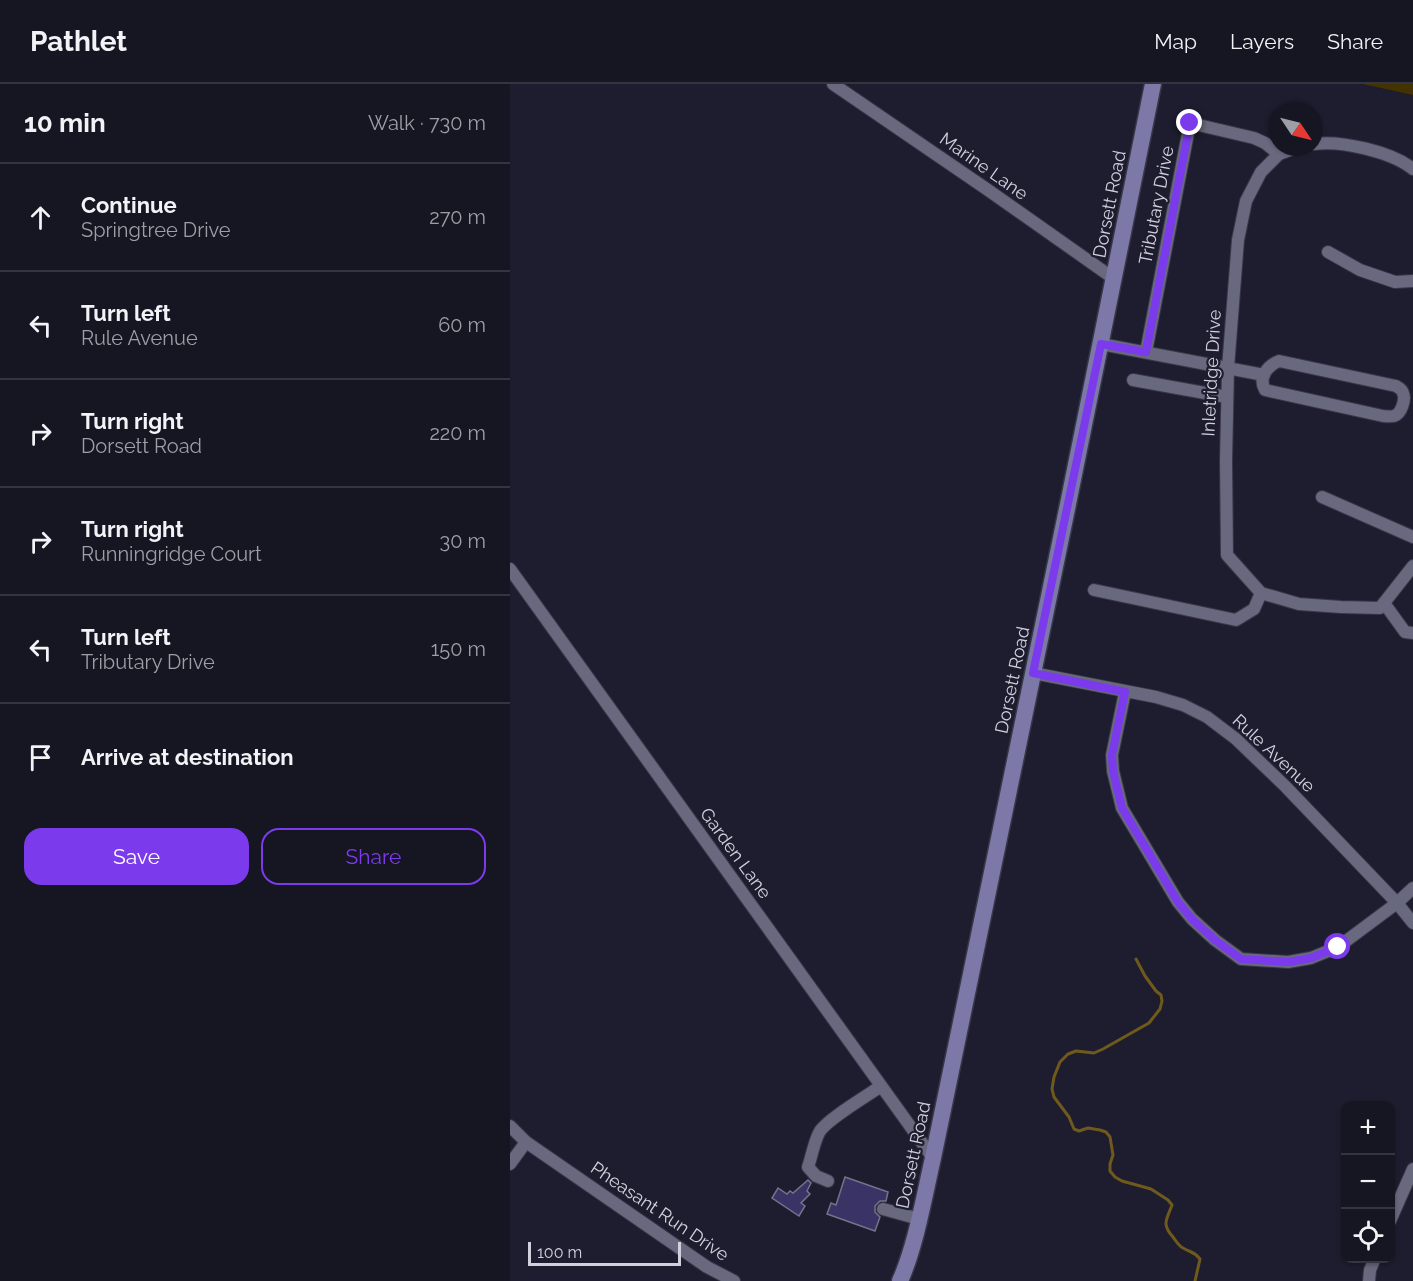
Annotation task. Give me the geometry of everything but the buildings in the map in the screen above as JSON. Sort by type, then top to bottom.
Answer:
[{"type":"main road","name":"Dorsett Road","points":[[900,1281],[919,1219],[933,1158],[1153,84]]},
{"type":"street","name":"Marine Lane","points":[[833,84],[1113,278]]},
{"type":"street","name":"Tributary Drive","points":[[1146,352],[1190,123],[1254,138],[1269,146]]},
{"type":"street","points":[[1323,143],[1350,145],[1389,155],[1413,170]]},
{"type":"street","name":"Inletridge Drive","points":[[1260,593],[1227,555],[1228,368],[1238,240],[1246,201],[1261,172],[1277,156]]},
{"type":"street","points":[[1328,252],[1360,270],[1395,282],[1413,281]]},
{"type":"street","points":[[1101,344],[1264,375]]},
{"type":"street","points":[[1279,361],[1396,386],[1402,390],[1404,400],[1397,415],[1383,416],[1265,390],[1264,375],[1273,363],[1279,361]]},
{"type":"street","points":[[1133,380],[1227,397]]},
{"type":"street","points":[[1322,497],[1413,537]]},
{"type":"street","points":[[1094,590],[1236,620],[1254,609],[1260,593],[1299,604],[1341,608],[1382,605],[1413,566]]},
{"type":"street","name":"Garden Lane","points":[[510,569],[933,1158]]},
{"type":"street","points":[[1382,605],[1405,632],[1413,633]]},
{"type":"street","name":"Rule Avenue","points":[[1033,673],[1156,697],[1183,705],[1207,717],[1286,786],[1397,903],[1413,923]]},
{"type":"street","points":[[1125,692],[1112,755],[1113,771],[1122,808],[1178,902],[1192,919],[1215,940],[1241,959],[1277,962],[1311,958],[1338,947],[1397,903],[1413,888]]},
{"type":"street","points":[[828,1181],[816,1176],[808,1167],[819,1133],[824,1126],[881,1086]]},
{"type":"street","name":"Pheasant Run Drive","points":[[510,1126],[526,1142],[706,1267],[734,1281]]},
{"type":"street","points":[[510,1164],[526,1142]]},
{"type":"street","points":[[1395,1210],[1413,1169]]},
{"type":"street","points":[[883,1209],[919,1219]]},
{"type":"street","points":[[1369,1281],[1373,1263]]},
{"type":"shaded area","points":[[1363,84],[1413,84],[1413,95]]},
{"type":"waterway","points":[[1136,959],[1145,976],[1161,995],[1160,1009],[1149,1023],[1103,1049],[1094,1053],[1076,1051],[1068,1054],[1060,1062],[1052,1089],[1054,1097],[1069,1117],[1074,1129],[1079,1131],[1088,1128],[1100,1130],[1106,1132],[1110,1137],[1113,1155],[1110,1171],[1115,1177],[1151,1189],[1172,1205],[1166,1225],[1180,1246],[1200,1259],[1195,1281]]},
{"type":"route","points":[[1190,123],[1146,352],[1101,344],[1033,673],[1125,692],[1112,755],[1113,771],[1122,808],[1178,902],[1192,919],[1215,940],[1241,959],[1277,962],[1311,958],[1338,947]]}]
